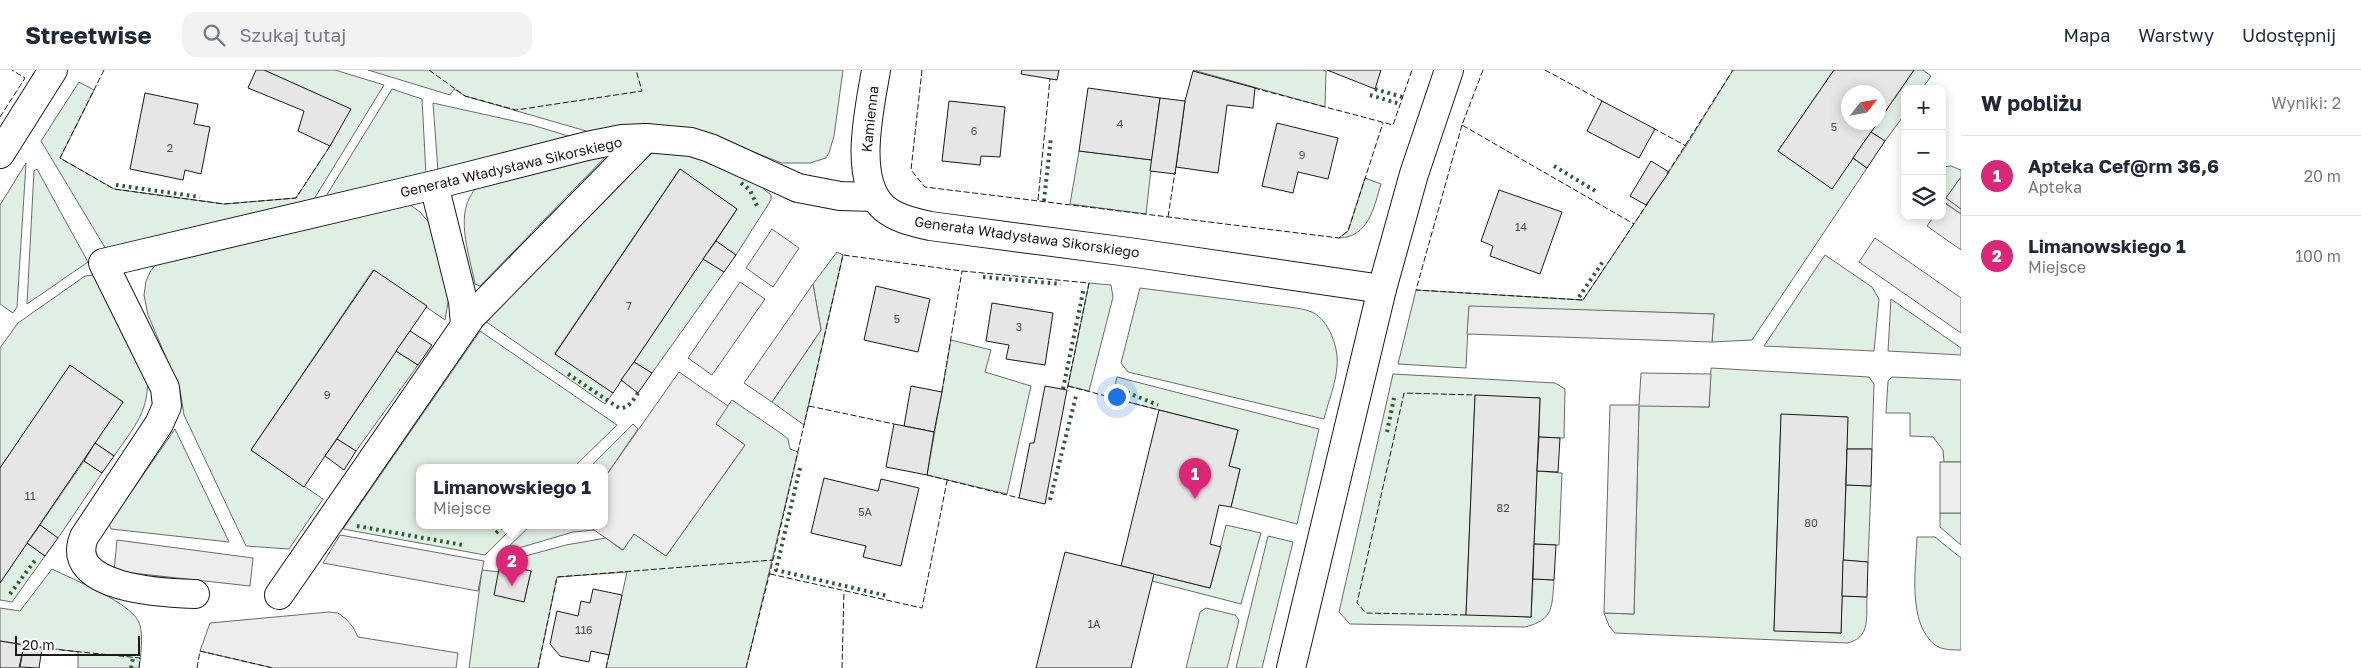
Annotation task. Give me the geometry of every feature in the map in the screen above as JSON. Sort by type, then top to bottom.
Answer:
[{"type":"street","points":[[0,154],[53,70]]},
{"type":"street","name":"Kamienna","points":[[874,197],[867,172],[865,148],[876,70]]},
{"type":"street","points":[[1291,668],[1382,289],[1414,174],[1449,70]]},
{"type":"street","points":[[279,595],[465,325],[646,138]]},
{"type":"street","name":"Generała Władysława Sikorskiego","points":[[195,594],[153,592],[129,588],[94,572],[86,566],[81,558],[80,548],[84,538],[159,424],[167,406],[168,397],[103,263],[434,185],[587,146],[622,139],[646,138],[691,142],[710,148],[798,188],[817,193],[874,197],[884,208],[898,217],[930,226],[1136,252],[1382,289]]},
{"type":"street","points":[[434,185],[463,301],[465,325]]},
{"type":"green space","points":[[264,70],[335,70],[384,85],[311,204],[107,251],[41,141],[79,82],[94,90],[60,158],[114,189],[224,204],[296,198],[330,146],[350,109]]},
{"type":"green space","points":[[368,70],[843,70],[834,136],[826,158],[810,163],[782,163],[712,136],[593,133],[465,96],[454,89],[450,95]]},
{"type":"green space","points":[[1193,70],[1326,71],[1325,107]]},
{"type":"green space","points":[[1733,70],[1834,70],[1778,151],[1832,188],[1853,158],[1867,168],[1752,340],[1712,342],[1714,314],[1469,307],[1466,368],[1398,364],[1416,290],[1583,300],[1686,146]]},
{"type":"green space","points":[[1914,70],[1923,70],[1931,76],[1925,85],[1904,85]]},
{"type":"green space","points":[[392,89],[422,99],[426,175],[323,201]]},
{"type":"green space","points":[[1901,89],[1901,119],[1885,141],[1871,132],[1872,130],[1886,130],[1886,110]]},
{"type":"green space","points":[[433,103],[532,125],[575,138],[438,172]]},
{"type":"green space","points":[[652,150],[696,155],[756,182],[771,195],[771,200],[736,255],[716,241],[737,209],[679,170],[555,353],[613,393],[605,404],[485,321]]},
{"type":"green space","points":[[1079,151],[1152,160],[1146,214],[1070,204]]},
{"type":"green space","points":[[610,152],[480,286],[475,284],[464,220],[470,197],[477,187]]},
{"type":"green space","points":[[26,163],[17,307],[13,313],[0,304],[0,205]]},
{"type":"green space","points":[[1951,166],[1961,170],[1961,177],[1946,198],[1946,175],[1946,167]]},
{"type":"green space","points":[[37,169],[88,262],[27,304],[34,171]]},
{"type":"green space","points":[[1365,178],[1381,184],[1373,211],[1364,227],[1349,236],[1339,238],[1348,231]]},
{"type":"green space","points":[[1946,198],[1961,209],[1961,214],[1946,203]]},
{"type":"green space","points":[[409,204],[420,212],[437,232],[451,285],[445,320],[373,270],[251,450],[323,499],[289,549],[246,546],[184,415],[180,390],[148,315],[144,295],[146,281],[150,272],[156,264]]},
{"type":"green space","points":[[837,252],[843,255],[804,425],[772,402],[821,330],[813,284]]},
{"type":"green space","points":[[1825,255],[1872,287],[1879,299],[1874,351],[1764,346]]},
{"type":"green space","points":[[703,259],[724,272],[652,373],[634,362]]},
{"type":"green space","points":[[94,275],[147,372],[148,385],[144,408],[140,417],[114,456],[95,443],[123,402],[70,366],[0,468],[0,348],[18,323],[85,276]]},
{"type":"green space","points":[[1089,283],[1111,285],[1113,297],[1089,391],[1068,386]]},
{"type":"green space","points":[[1140,288],[1298,308],[1318,316],[1332,335],[1337,359],[1335,379],[1324,419],[1128,372],[1121,363]]},
{"type":"green space","points":[[1891,299],[1961,348],[1961,355],[1888,351]]},
{"type":"green space","points":[[480,331],[617,425],[577,464],[416,464],[416,529],[511,529],[485,555],[343,529]]},
{"type":"green space","points":[[951,340],[991,350],[985,372],[1031,386],[1007,494],[927,475]]},
{"type":"green space","points":[[396,351],[418,365],[356,451],[337,439]]},
{"type":"green space","points":[[1711,368],[1869,377],[1874,384],[1872,449],[1847,449],[1847,417],[1781,415],[1774,630],[1841,633],[1842,596],[1867,597],[1866,626],[1864,632],[1855,640],[1847,643],[1615,633],[1609,626],[1604,613],[1634,614],[1639,405],[1709,407]]},
{"type":"green space","points":[[1393,374],[1555,383],[1565,389],[1564,438],[1539,437],[1540,398],[1475,396],[1466,614],[1531,617],[1533,579],[1554,580],[1550,611],[1541,620],[1525,627],[1350,624],[1339,612]]},
{"type":"green space","points":[[1117,377],[1319,429],[1297,524],[1231,507],[1240,469],[1229,466],[1238,430],[1112,398]]},
{"type":"green space","points":[[1892,377],[1961,380],[1961,462],[1944,462],[1943,450],[1933,437],[1910,436],[1910,413],[1886,413],[1888,381]]},
{"type":"green space","points":[[732,400],[782,434],[788,439],[790,449],[798,452],[746,668],[606,668],[627,572],[557,577],[538,668],[469,668],[482,570],[499,572],[524,602],[531,571],[500,564],[503,562],[566,545],[606,538],[622,550],[634,533],[666,556],[745,445],[715,424]]},
{"type":"green space","points":[[633,424],[638,429],[608,473],[608,464],[593,464]]},
{"type":"green space","points":[[175,429],[229,542],[111,529],[109,524]]},
{"type":"green space","points":[[84,461],[102,473],[58,538],[40,525]]},
{"type":"green space","points":[[1537,471],[1562,473],[1559,545],[1534,544]]},
{"type":"green space","points":[[1846,485],[1871,486],[1868,562],[1843,560]]},
{"type":"green space","points":[[1940,513],[1961,513],[1961,545],[1940,527]]},
{"type":"green space","points":[[1226,525],[1261,533],[1241,604],[1152,581],[1154,574],[1210,588]]},
{"type":"green space","points":[[527,529],[595,530],[573,532],[502,553]]},
{"type":"green space","points":[[1268,536],[1293,542],[1262,668],[1236,668]]},
{"type":"green space","points":[[1917,537],[1935,537],[1961,558],[1961,650],[1938,647],[1926,635],[1920,623],[1915,594]]},
{"type":"green space","points":[[27,543],[45,556],[12,602],[0,600],[0,583]]},
{"type":"green space","points":[[52,569],[102,593],[136,617],[140,625],[141,635],[139,668],[78,668],[78,652],[0,641],[0,608],[20,611]]},
{"type":"green space","points":[[1206,608],[1235,615],[1239,620],[1227,668],[1186,668],[1200,612]]},
{"type":"shaded area","points":[[1961,177],[1961,209],[1946,198]]},
{"type":"shaded area","points":[[1946,204],[1961,214],[1961,250],[1927,226],[1931,220],[1946,220]]},
{"type":"shaded area","points":[[772,229],[799,248],[773,287],[746,268]]},
{"type":"shaded area","points":[[1875,238],[1961,298],[1961,333],[1859,262]]},
{"type":"shaded area","points":[[740,282],[765,299],[712,375],[688,358]]},
{"type":"shaded area","points":[[813,284],[821,330],[772,402],[744,383]]},
{"type":"shaded area","points":[[1469,306],[1714,314],[1712,342],[1467,334]]},
{"type":"shaded area","points":[[679,372],[728,406],[716,424],[745,445],[666,556],[634,534],[623,550],[593,529],[608,529],[608,473]]},
{"type":"shaded area","points":[[1641,373],[1711,374],[1709,407],[1639,406],[1634,614],[1604,613],[1610,405],[1639,405]]},
{"type":"shaded area","points":[[1940,462],[1961,462],[1961,513],[1940,513]]},
{"type":"shaded area","points":[[340,535],[484,561],[478,591],[323,563]]},
{"type":"shaded area","points":[[117,540],[253,558],[250,586],[114,571]]},
{"type":"shaded area","points":[[329,612],[338,613],[346,619],[358,637],[458,653],[456,668],[273,668],[200,651],[210,623]]},
{"type":"building","points":[[256,70],[264,70],[351,109],[330,146],[298,131],[304,111],[248,88]]},
{"type":"building","points":[[1022,70],[1059,70],[1057,80],[1021,74]]},
{"type":"building","points":[[1327,70],[1381,70],[1375,89]]},
{"type":"building","points":[[1834,70],[1914,70],[1904,85],[1901,85],[1901,89],[1886,111],[1886,85],[1841,85],[1841,130],[1873,130],[1832,189],[1778,151]]},
{"type":"building","points":[[1193,71],[1255,88],[1253,108],[1227,105],[1218,173],[1176,167],[1185,101]]},
{"type":"building","points":[[1088,88],[1160,98],[1152,160],[1079,151]]},
{"type":"building","points":[[145,93],[198,104],[194,124],[210,127],[201,174],[185,170],[183,180],[130,169]]},
{"type":"building","points":[[1160,98],[1185,101],[1175,174],[1150,171]]},
{"type":"building","points":[[949,101],[1005,107],[1000,157],[981,156],[980,165],[942,161]]},
{"type":"building","points":[[1602,101],[1655,129],[1639,158],[1587,131]]},
{"type":"building","points":[[1277,123],[1338,138],[1328,179],[1298,172],[1293,193],[1262,186]]},
{"type":"building","points":[[1871,132],[1885,141],[1867,168],[1853,158]]},
{"type":"building","points":[[1651,161],[1669,172],[1646,205],[1630,196]]},
{"type":"building","points":[[680,169],[737,209],[613,393],[555,354]]},
{"type":"building","points":[[1499,190],[1562,212],[1540,274],[1490,256],[1493,246],[1481,241]]},
{"type":"building","points":[[716,241],[736,255],[724,272],[703,259]]},
{"type":"building","points":[[374,270],[427,306],[304,487],[251,450]]},
{"type":"building","points":[[876,286],[930,299],[918,352],[864,340]]},
{"type":"building","points":[[992,303],[1053,313],[1045,365],[1006,359],[1009,345],[986,341]]},
{"type":"building","points":[[410,331],[432,345],[418,365],[396,351]]},
{"type":"building","points":[[634,362],[652,373],[638,393],[621,380]]},
{"type":"building","points":[[70,365],[123,402],[0,583],[0,468]]},
{"type":"building","points":[[911,386],[942,392],[934,432],[904,426]]},
{"type":"building","points":[[1045,386],[1067,390],[1045,504],[1019,498],[1030,443],[1034,443]]},
{"type":"building","points":[[1475,395],[1540,398],[1531,617],[1466,615]]},
{"type":"building","points":[[1159,410],[1238,430],[1229,466],[1240,469],[1231,507],[1219,505],[1210,544],[1221,547],[1210,588],[1121,566]]},
{"type":"building","points":[[1781,414],[1848,417],[1841,633],[1774,631]]},
{"type":"building","points":[[894,424],[934,432],[927,475],[886,467]]},
{"type":"building","points":[[1539,437],[1560,438],[1558,472],[1537,471]]},
{"type":"building","points":[[337,439],[356,451],[344,470],[325,456]]},
{"type":"building","points":[[95,443],[114,456],[102,473],[84,461]]},
{"type":"building","points":[[1847,449],[1872,449],[1871,486],[1846,485]]},
{"type":"building","points":[[824,478],[878,491],[881,479],[919,488],[901,566],[863,557],[866,546],[811,533]]},
{"type":"building","points":[[40,525],[58,538],[45,556],[27,543]]},
{"type":"building","points":[[1534,544],[1556,545],[1554,580],[1533,579]]},
{"type":"building","points":[[1065,552],[1154,574],[1131,668],[1036,668]]},
{"type":"building","points":[[1843,560],[1868,562],[1867,597],[1842,596]]},
{"type":"building","points":[[500,564],[531,571],[524,602],[494,595]]},
{"type":"building","points":[[593,589],[622,595],[609,655],[591,651],[589,662],[560,656],[550,644],[557,611],[578,616],[581,601],[590,603]]},
{"type":"building","points":[[0,641],[24,645],[19,668],[0,668]]},
{"type":"building","points":[[24,645],[42,648],[39,668],[20,667]]},
{"type":"hedge","points":[[1375,89],[1402,97]]},
{"type":"hedge","points":[[1370,95],[1400,104]]},
{"type":"hedge","points":[[1044,201],[1051,137]]},
{"type":"hedge","points":[[1554,166],[1597,192]]},
{"type":"hedge","points":[[741,183],[750,190],[758,208]]},
{"type":"hedge","points":[[116,185],[200,197]]},
{"type":"hedge","points":[[1579,297],[1604,260]]},
{"type":"hedge","points":[[983,277],[1061,284]]},
{"type":"hedge","points":[[1063,389],[1084,287]]},
{"type":"hedge","points":[[568,374],[619,408],[628,406],[638,393]]},
{"type":"hedge","points":[[1121,390],[1158,405]]},
{"type":"hedge","points":[[1050,500],[1076,396]]},
{"type":"hedge","points":[[1387,432],[1394,398]]},
{"type":"hedge","points":[[800,468],[776,570],[888,596]]},
{"type":"hedge","points":[[357,526],[463,545]]},
{"type":"hedge","points":[[496,533],[500,529]]},
{"type":"hedge","points":[[10,594],[36,559]]},
{"type":"hedge","points":[[131,668],[133,658]]},
{"type":"fence","points":[[0,117],[25,78],[12,70]]},
{"type":"fence","points":[[104,70],[60,158],[114,189],[224,204],[296,198],[330,146]]},
{"type":"fence","points":[[429,70],[465,96],[516,110],[642,91],[636,70]]},
{"type":"fence","points":[[922,70],[911,170],[925,187],[1339,238],[1348,231],[1383,123]]},
{"type":"fence","points":[[1254,88],[1393,125],[1412,70]]},
{"type":"fence","points":[[1483,70],[1462,125],[1634,224]]},
{"type":"fence","points":[[1545,70],[1604,102]]},
{"type":"fence","points":[[1667,174],[1733,70]]},
{"type":"fence","points":[[1038,200],[1050,79]]},
{"type":"fence","points":[[1462,125],[1416,290],[1583,300],[1648,203]]},
{"type":"fence","points":[[1653,128],[1686,146]]},
{"type":"fence","points":[[1168,217],[1175,172]]},
{"type":"fence","points":[[746,668],[773,560],[843,255],[962,271],[1089,283],[1067,390]]},
{"type":"fence","points":[[942,392],[962,271]]},
{"type":"fence","points":[[1068,386],[1159,410]]},
{"type":"fence","points":[[1466,615],[1366,613],[1357,603],[1404,393],[1475,395]]},
{"type":"fence","points":[[809,406],[894,424]]},
{"type":"fence","points":[[927,475],[1019,498]]},
{"type":"fence","points":[[770,574],[922,608],[947,481]]},
{"type":"fence","points":[[538,668],[557,577],[773,560]]},
{"type":"fence","points":[[842,668],[844,591]]},
{"type":"fence","points":[[42,648],[140,658],[139,668]]},
{"type":"fence","points":[[197,668],[200,651],[273,668]]},
{"type":"fence","points":[[606,668],[609,655]]},
{"type":"place","name":"Apteka Cef@rm 36,6","points":[[1195,499]]},
{"type":"place","name":"Limanowskiego 1","points":[[512,586]]}]
